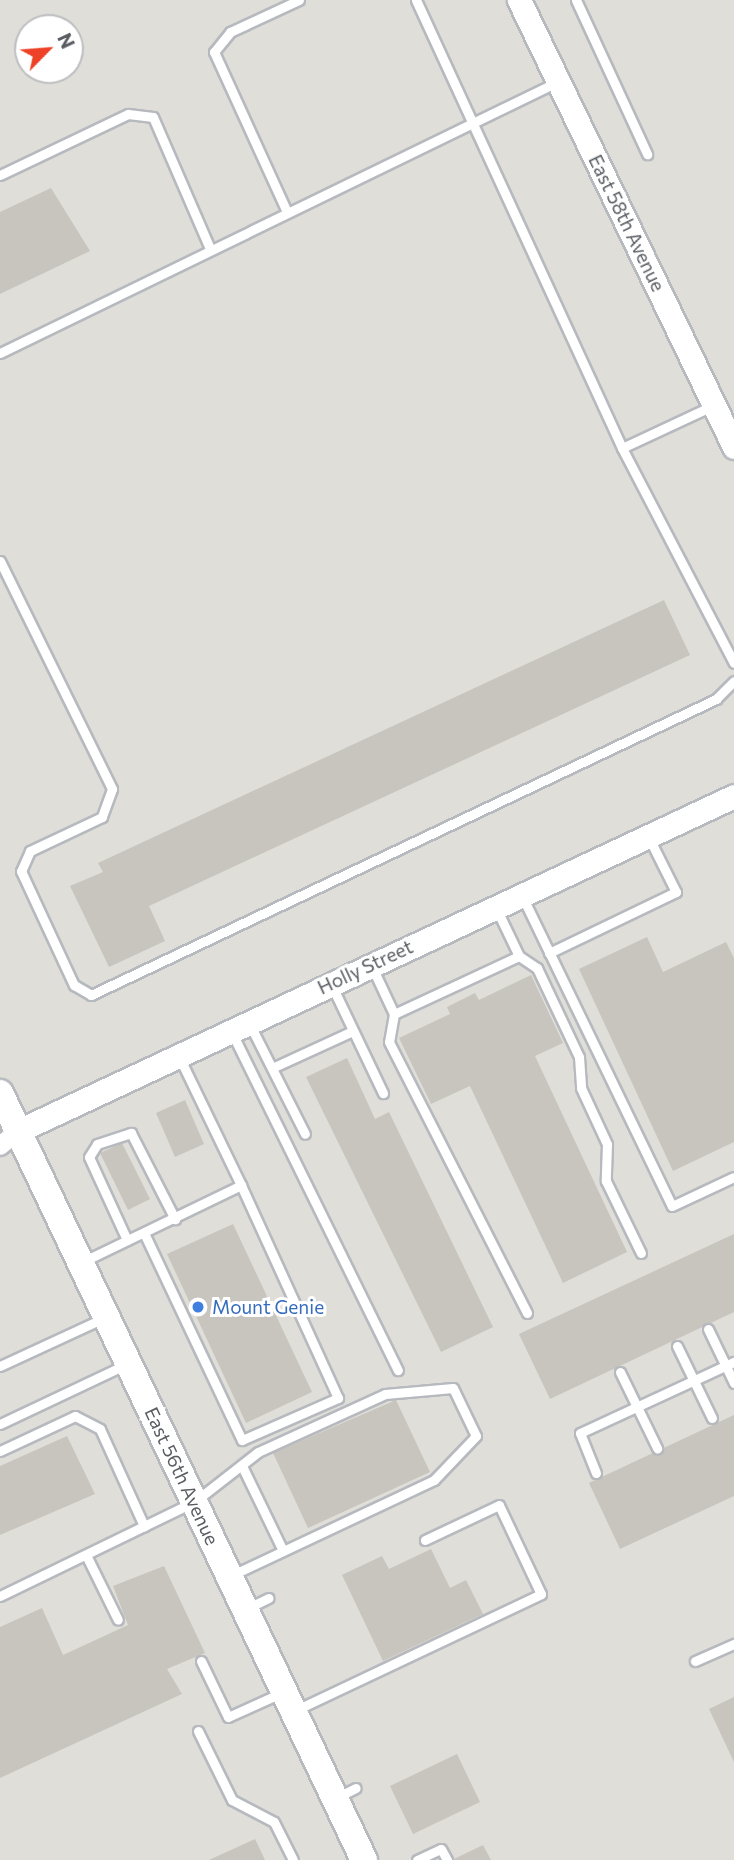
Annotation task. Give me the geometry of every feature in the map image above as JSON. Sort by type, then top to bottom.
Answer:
[{"type":"main road","name":"East 56th Avenue","points":[[0,1093],[9,1138],[80,1262],[288,1701],[345,1793],[364,1860]]},
{"type":"street","name":"East 58th Avenue","points":[[524,2],[559,82],[723,412],[734,447]]},
{"type":"street","name":"Holly Street","points":[[9,1138],[177,1054],[734,796]]},
{"type":"lane","points":[[287,212],[214,51],[230,32],[299,0]]},
{"type":"lane","points":[[416,0],[622,448],[734,663]]},
{"type":"lane","points":[[576,0],[647,154]]},
{"type":"lane","points":[[0,353],[559,82]]},
{"type":"lane","points":[[0,175],[128,114],[153,117],[210,249]]},
{"type":"lane","points":[[622,448],[723,412]]},
{"type":"lane","points":[[0,561],[112,789],[102,817],[30,851],[21,871],[74,985],[91,995],[716,699],[734,681]]},
{"type":"lane","points":[[549,953],[676,892],[648,836]]},
{"type":"lane","points":[[521,894],[672,1206],[734,1177]]},
{"type":"lane","points":[[496,906],[519,956],[537,968],[579,1057],[581,1088],[607,1144],[606,1181],[640,1253]]},
{"type":"lane","points":[[394,1014],[519,956]]},
{"type":"lane","points":[[370,964],[394,1014],[389,1042],[527,1313]]},
{"type":"lane","points":[[331,983],[383,1093]]},
{"type":"lane","points":[[239,1025],[272,1068],[305,1134]]},
{"type":"lane","points":[[239,1025],[398,1370]]},
{"type":"lane","points":[[272,1068],[353,1031]]},
{"type":"lane","points":[[144,1233],[242,1440],[338,1398],[241,1185],[177,1054]]},
{"type":"lane","points":[[127,1240],[89,1157],[97,1144],[131,1133],[175,1219]]},
{"type":"lane","points":[[80,1262],[175,1219],[241,1185]]},
{"type":"lane","points":[[0,1365],[106,1317]]},
{"type":"lane","points":[[708,1329],[730,1364],[734,1382]]},
{"type":"lane","points":[[677,1346],[712,1419]]},
{"type":"lane","points":[[0,1424],[128,1364]]},
{"type":"lane","points":[[596,1473],[580,1433],[730,1364]]},
{"type":"lane","points":[[620,1372],[657,1448]]},
{"type":"lane","points":[[0,1596],[194,1502],[258,1452],[385,1394],[453,1388],[476,1436],[434,1480],[229,1576]]},
{"type":"lane","points":[[0,1451],[75,1416],[100,1429],[144,1526]]},
{"type":"lane","points":[[242,1466],[283,1551]]},
{"type":"lane","points":[[201,1661],[228,1717],[288,1701],[541,1594],[499,1505],[425,1540]]},
{"type":"lane","points":[[86,1555],[118,1620]]},
{"type":"lane","points":[[245,1609],[269,1598]]},
{"type":"lane","points":[[695,1661],[734,1644]]},
{"type":"lane","points":[[198,1731],[232,1800],[274,1822],[293,1860]]},
{"type":"lane","points":[[417,1860],[441,1849],[447,1860]]},
{"type":"shaded area","points":[[0,0],[734,0],[734,1860],[0,1860]]},
{"type":"building","points":[[51,188],[90,251],[0,294],[0,212]]},
{"type":"building","points":[[664,600],[690,655],[149,906],[165,941],[109,967],[70,886],[103,872],[98,863]]},
{"type":"building","points":[[647,937],[663,972],[726,942],[734,958],[734,1142],[673,1171],[579,969]]},
{"type":"building","points":[[531,975],[563,1043],[535,1056],[627,1252],[563,1283],[470,1086],[431,1104],[399,1038],[450,1014],[447,1007],[475,993],[479,1000]]},
{"type":"building","points":[[347,1058],[375,1119],[389,1112],[493,1327],[441,1352],[306,1077]]},
{"type":"building","points":[[185,1100],[204,1144],[175,1157],[156,1113]]},
{"type":"building","points":[[122,1143],[150,1199],[128,1210],[100,1153]]},
{"type":"building","points":[[233,1224],[312,1392],[246,1423],[167,1254]]},
{"type":"building","points":[[734,1234],[734,1312],[550,1399],[519,1334]]},
{"type":"building","points":[[396,1400],[430,1472],[308,1528],[273,1453]]},
{"type":"building","points":[[734,1415],[734,1496],[620,1549],[589,1483]]},
{"type":"building","points":[[67,1436],[95,1494],[0,1535],[0,1466]]},
{"type":"building","points":[[431,1549],[450,1588],[466,1580],[483,1614],[383,1661],[342,1575],[382,1556],[389,1569]]},
{"type":"building","points":[[164,1566],[205,1653],[167,1669],[182,1694],[0,1778],[0,1627],[42,1608],[63,1655],[128,1625],[113,1586]]},
{"type":"building","points":[[734,1697],[734,1762],[709,1709]]},
{"type":"building","points":[[457,1754],[480,1802],[413,1834],[390,1786]]},
{"type":"building","points":[[255,1839],[265,1860],[209,1860]]},
{"type":"building","points":[[483,1845],[491,1860],[454,1860],[454,1859]]},
{"type":"place","name":"Mount Genie","points":[[198,1307]]}]
